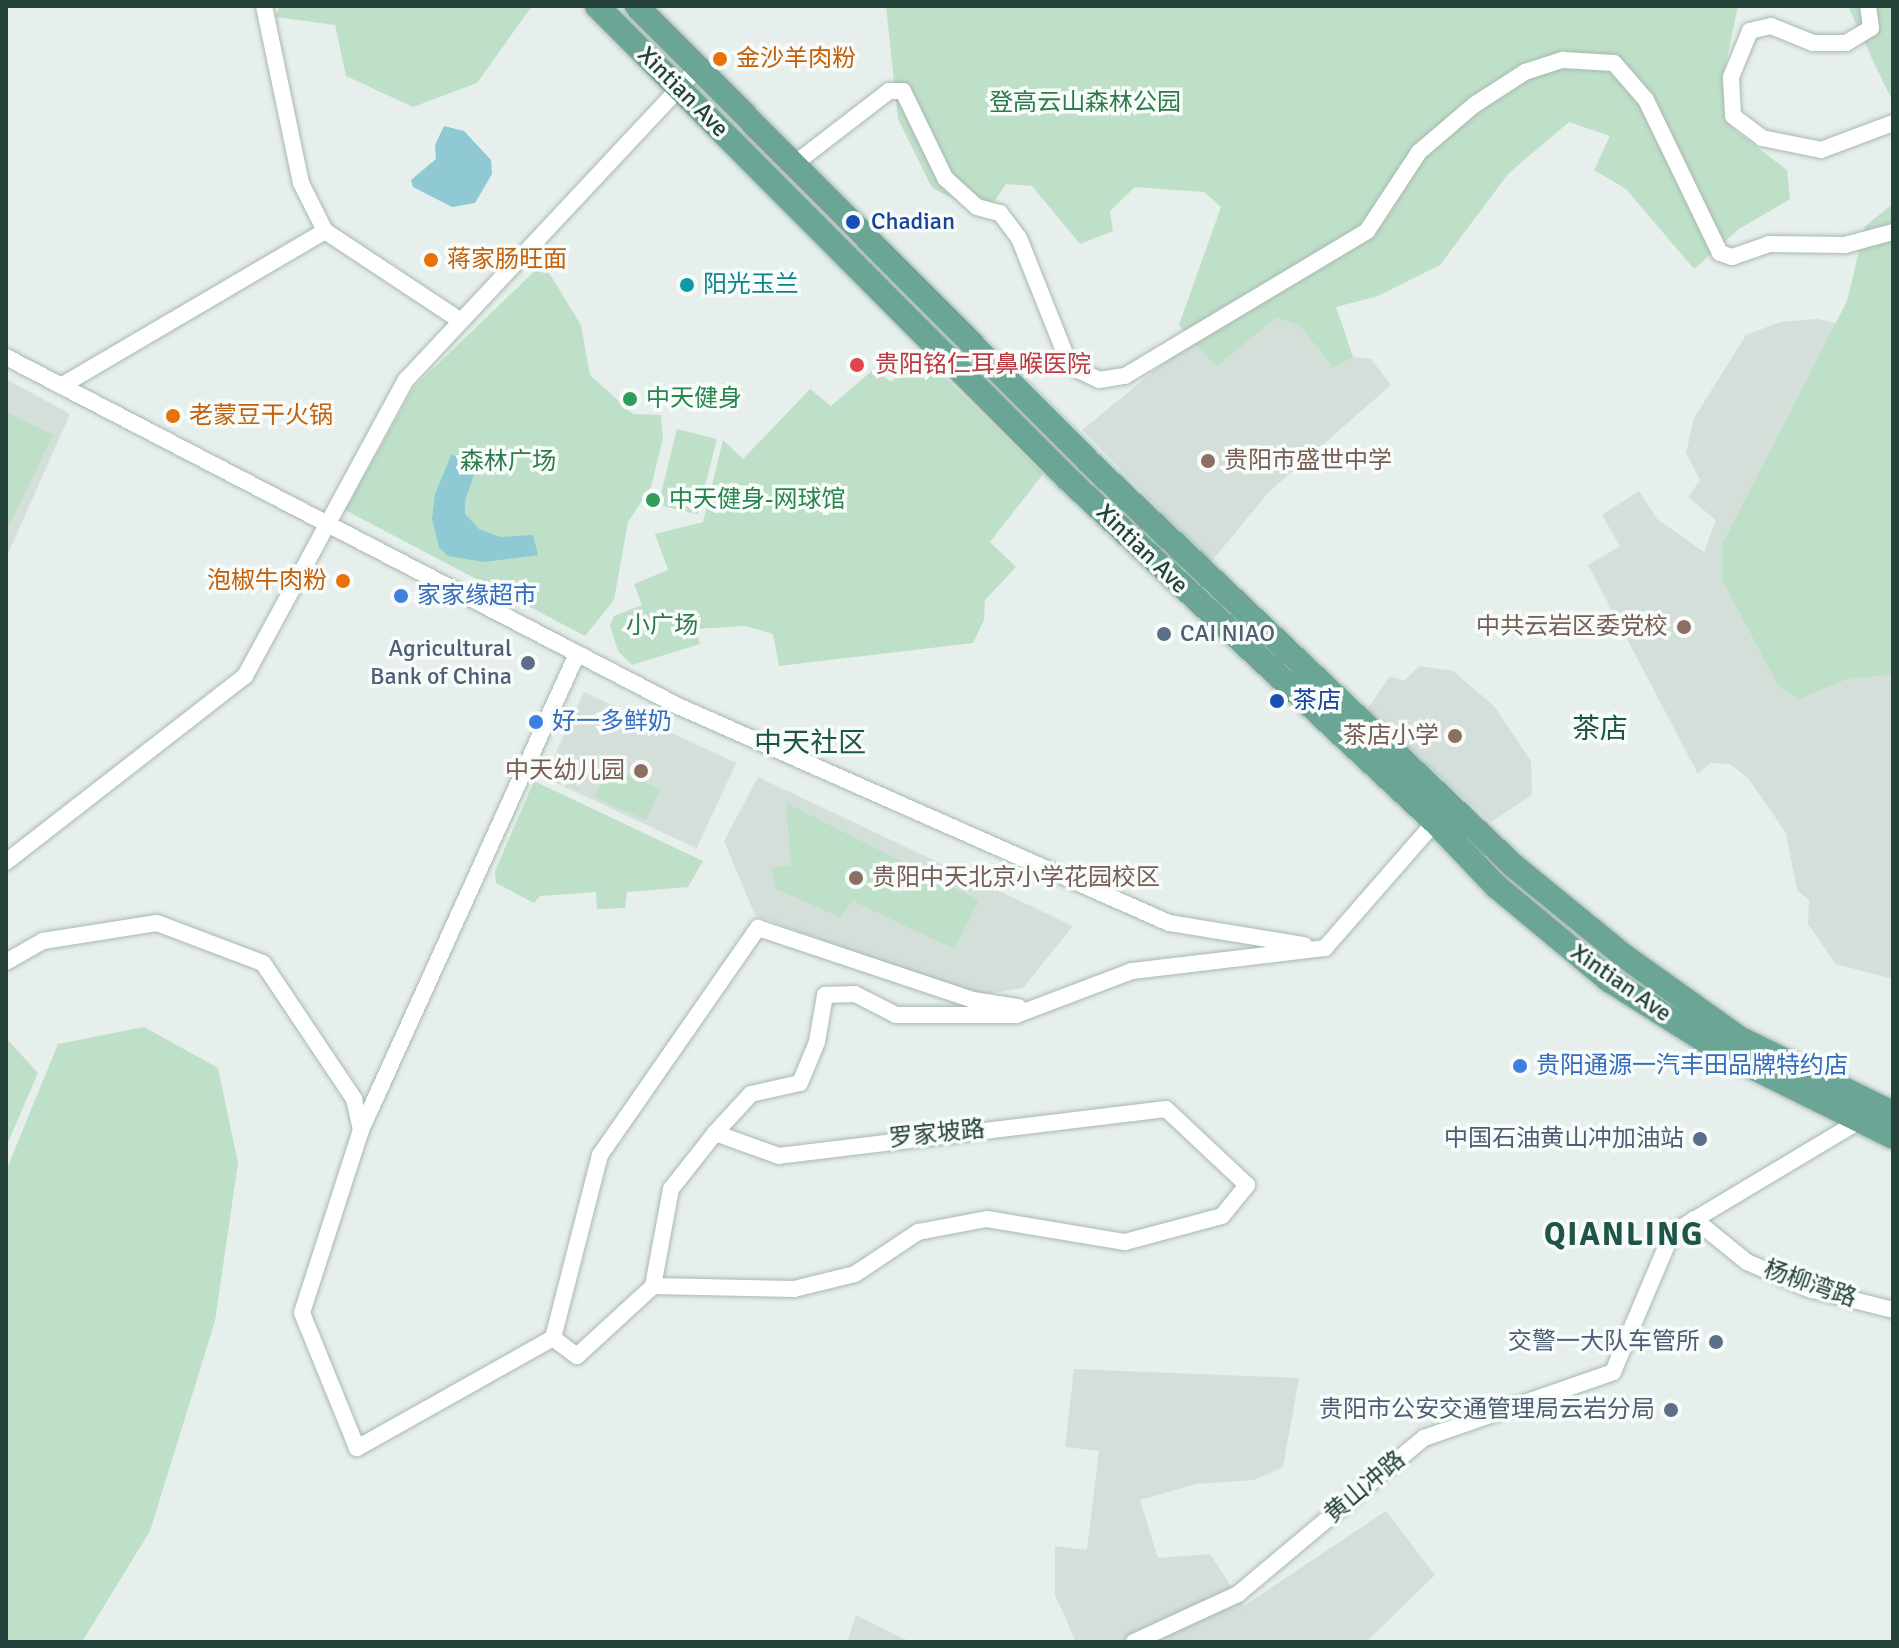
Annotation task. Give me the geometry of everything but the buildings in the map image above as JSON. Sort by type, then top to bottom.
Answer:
[{"type":"main road","name":"Xintian Ave","points":[[597,6],[1069,480],[1435,822],[1497,887],[1609,980],[1726,1054],[1859,1112],[1893,1113]]},
{"type":"main road","name":"Xintian Ave","points":[[637,6],[1090,463],[1515,867],[1624,956],[1739,1038],[1859,1112],[1893,1137]]},
{"type":"street","points":[[264,6],[301,183],[325,231],[461,321]]},
{"type":"street","points":[[1868,6],[1871,28],[1846,43],[1813,43],[1771,26],[1750,31],[1731,77],[1733,116],[1762,138],[1821,150],[1893,123]]},
{"type":"street","points":[[793,165],[889,91],[903,91],[945,178],[977,207],[1000,213],[1019,238],[1066,356],[1078,370],[1099,380],[1125,376],[1367,231],[1430,142],[1474,105],[1525,72],[1563,60],[1614,63],[1646,100],[1720,253],[1732,257],[1769,244],[1845,245],[1893,232]]},
{"type":"street","points":[[6,862],[245,676],[406,380],[697,69]]},
{"type":"street","points":[[61,386],[325,231]]},
{"type":"street","points":[[6,346],[10,360],[678,706],[1169,923],[1325,948]]},
{"type":"street","points":[[577,654],[361,1130],[302,1313],[357,1448],[553,1338],[600,1155],[758,928],[973,1000],[1031,1010]]},
{"type":"street","points":[[553,1338],[577,1356],[653,1286],[671,1189],[715,1133],[751,1094],[800,1083],[817,1042],[825,995],[855,994],[896,1015],[1016,1015],[1132,971],[1325,948],[1435,822]]},
{"type":"street","points":[[6,962],[43,941],[157,923],[263,963],[354,1099],[361,1130]]},
{"type":"street","name":"罗家坡路","points":[[653,1286],[794,1289],[855,1274],[918,1232],[987,1219],[1125,1242],[1222,1216],[1247,1185],[1166,1109],[779,1156],[715,1133]]},
{"type":"street","name":"黄山冲路","points":[[1134,1642],[1238,1594],[1424,1438],[1613,1372],[1672,1233],[1859,1112]]},
{"type":"street","name":"杨柳湾路","points":[[1694,1219],[1747,1262],[1809,1289],[1893,1310]]},
{"type":"shaded area","name":"贵阳市盛世中学","points":[[1275,318],[1300,326],[1333,368],[1353,357],[1371,359],[1391,385],[1269,492],[1211,562],[1082,430],[1192,340],[1216,367]]},
{"type":"shaded area","name":"中共云岩区委党校","points":[[1817,319],[1836,323],[1722,544],[1722,580],[1778,686],[1800,699],[1848,679],[1893,675],[1893,979],[1836,964],[1808,924],[1809,900],[1797,890],[1786,833],[1748,778],[1730,764],[1710,763],[1698,774],[1588,565],[1620,546],[1602,515],[1639,491],[1657,519],[1704,552],[1716,520],[1688,497],[1700,480],[1686,453],[1694,418],[1746,335],[1780,322]]},
{"type":"shaded area","points":[[6,379],[70,414],[6,558]]},
{"type":"shaded area","name":"茶店小学","points":[[1419,666],[1453,671],[1494,706],[1531,761],[1532,795],[1491,822],[1366,711],[1390,676],[1404,681]]},
{"type":"shaded area","name":"中天幼儿园","points":[[584,692],[736,763],[697,848],[544,777]]},
{"type":"shaded area","name":"贵阳中天北京小学花园校区","points":[[758,777],[1073,926],[1023,988],[974,996],[755,915],[724,841]]},
{"type":"shaded area","points":[[1074,1369],[1299,1378],[1283,1467],[1254,1480],[1196,1484],[1140,1500],[1158,1558],[1210,1554],[1244,1606],[1386,1511],[1435,1575],[1366,1642],[1076,1642],[1055,1595],[1055,1546],[1087,1550],[1099,1451],[1065,1447]]},
{"type":"shaded area","points":[[856,1615],[904,1639],[916,1642],[847,1642]]},
{"type":"green space","points":[[280,6],[532,6],[477,83],[413,107],[346,76],[335,25],[275,17]]},
{"type":"green space","name":"登高云山森林公园","points":[[886,6],[1738,6],[1722,82],[1731,127],[1787,170],[1790,199],[1739,229],[1694,269],[1626,189],[1594,170],[1610,136],[1569,122],[1508,174],[1440,265],[1378,296],[1336,307],[1353,357],[1333,368],[1300,326],[1276,318],[1216,367],[1179,325],[1221,207],[1204,192],[1135,187],[1110,211],[1113,231],[1080,244],[1032,186],[1006,184],[985,215],[932,188],[898,119]]},
{"type":"green space","points":[[1848,6],[1893,6],[1893,102],[1874,63]]},
{"type":"green space","points":[[1893,204],[1893,675],[1848,679],[1800,699],[1778,686],[1722,580],[1722,544],[1847,301],[1865,226]]},
{"type":"green space","name":"森林广场","points":[[543,263],[581,325],[590,375],[633,414],[661,415],[663,438],[651,487],[628,522],[614,600],[585,636],[345,510],[414,387]]},
{"type":"green space","name":"小广场","points":[[920,353],[1043,474],[990,542],[1016,567],[985,600],[984,620],[973,643],[779,666],[773,634],[746,626],[695,629],[700,644],[632,665],[618,651],[610,626],[614,616],[642,605],[634,584],[668,570],[655,534],[703,522],[723,440],[743,459],[810,389],[831,406],[874,369],[891,382]]},
{"type":"green space","points":[[6,412],[53,435],[6,532]]},
{"type":"green space","points":[[677,429],[717,439],[698,515],[658,505]]},
{"type":"green space","points":[[608,766],[660,789],[646,820],[594,797]]},
{"type":"green space","points":[[534,781],[703,861],[688,887],[627,892],[625,908],[597,909],[596,892],[540,896],[534,903],[496,883],[495,871]]},
{"type":"green space","points":[[786,803],[979,900],[954,949],[853,901],[840,917],[776,889],[771,868],[791,865]]},
{"type":"green space","points":[[144,1027],[218,1068],[238,1163],[215,1321],[150,1531],[82,1642],[6,1642],[6,1171],[58,1044]]},
{"type":"green space","points":[[6,1038],[38,1073],[6,1147]]},
{"type":"water","points":[[444,126],[464,131],[491,160],[492,174],[475,203],[452,207],[413,187],[411,180],[436,159],[435,145]]},
{"type":"water","points":[[451,455],[479,460],[465,501],[465,514],[479,529],[500,537],[533,535],[538,555],[484,562],[448,556],[439,547],[432,519],[435,494]]},
{"type":"place","name":"金沙羊肉粉","points":[[720,59]]},
{"type":"place","name":"Chadian","points":[[853,222]]},
{"type":"place","name":"蒋家肠旺面","points":[[431,260]]},
{"type":"place","name":"阳光玉兰","points":[[687,285]]},
{"type":"place","name":"贵阳铭仁耳鼻喉医院","points":[[857,365]]},
{"type":"place","name":"中天健身","points":[[630,399]]},
{"type":"place","name":"老蒙豆干火锅","points":[[173,416]]},
{"type":"place","name":"贵阳市盛世中学","points":[[1208,461]]},
{"type":"place","name":"中天健身-网球馆","points":[[653,500]]},
{"type":"place","name":"泡椒牛肉粉","points":[[343,581]]},
{"type":"place","name":"家家缘超市","points":[[401,596]]},
{"type":"place","name":"中共云岩区委党校","points":[[1684,627]]},
{"type":"place","name":"CAI NIAO","points":[[1164,634]]},
{"type":"place","name":"Agricultural Bank of China","points":[[528,663]]},
{"type":"place","name":"茶店","points":[[1277,701]]},
{"type":"place","name":"好一多鲜奶","points":[[536,722]]},
{"type":"place","name":"茶店小学","points":[[1455,736]]},
{"type":"place","name":"中天幼儿园","points":[[641,771]]},
{"type":"place","name":"贵阳中天北京小学花园校区","points":[[856,878]]},
{"type":"place","name":"贵阳通源一汽丰田品牌特约店","points":[[1520,1066]]},
{"type":"place","name":"中国石油黄山冲加油站","points":[[1700,1139]]},
{"type":"place","name":"交警一大队车管所","points":[[1716,1342]]},
{"type":"place","name":"贵阳市公安交通管理局云岩分局","points":[[1671,1410]]},
{"type":"district","name":"茶店","points":[[1600,729]]},
{"type":"district","name":"中天社区","points":[[810,743]]},
{"type":"district","name":"QIANLING","points":[[1624,1235]]}]
